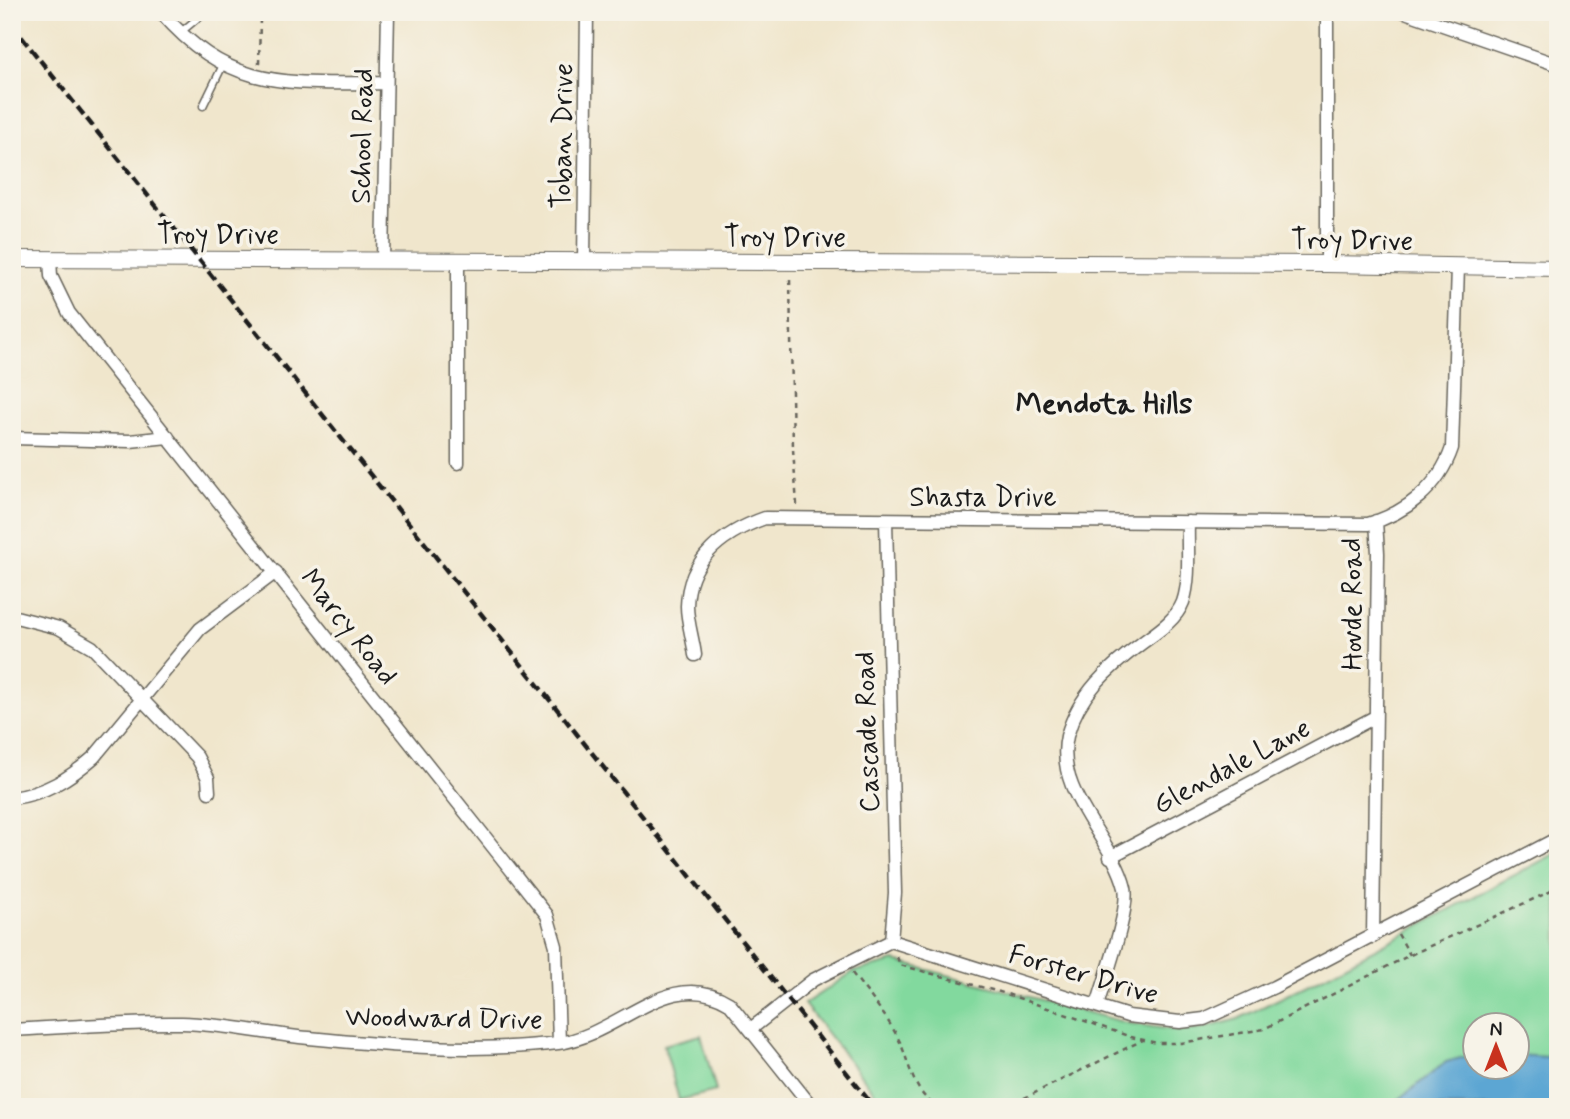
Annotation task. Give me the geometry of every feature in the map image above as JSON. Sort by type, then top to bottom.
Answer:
[{"type":"street","points":[[161,12],[198,51],[236,72],[271,79],[386,83]]},
{"type":"street","name":"School Road","points":[[383,260],[387,12]]},
{"type":"street","name":"Toban Drive","points":[[584,261],[587,12]]},
{"type":"street","points":[[1327,12],[1327,264]]},
{"type":"street","points":[[1405,12],[1558,65]]},
{"type":"street","name":"Troy Drive","points":[[12,259],[1327,264],[1558,268]]},
{"type":"street","name":"Marcy Road","points":[[50,259],[51,276],[69,313],[547,915],[556,946],[559,1043]]},
{"type":"street","points":[[458,260],[458,463]]},
{"type":"street","name":"Hovde Road","points":[[1373,937],[1376,521],[1392,517],[1417,499],[1440,475],[1452,448],[1458,267]]},
{"type":"street","points":[[12,439],[130,441],[168,437]]},
{"type":"street","name":"Shasta Drive","points":[[695,655],[687,606],[702,559],[719,540],[736,529],[765,519],[1376,521]]},
{"type":"street","name":"Cascade Road","points":[[886,520],[895,893],[891,941]]},
{"type":"street","points":[[1097,1006],[1126,898],[1125,887],[1077,797],[1069,769],[1067,740],[1088,692],[1130,652],[1165,625],[1180,607],[1185,593],[1188,522]]},
{"type":"street","points":[[12,798],[31,795],[53,786],[78,771],[94,757],[200,629],[276,572]]},
{"type":"street","points":[[12,616],[71,633],[92,647],[143,698],[204,766],[209,792]]},
{"type":"street","name":"Glendale Lane","points":[[1110,857],[1375,717]]},
{"type":"street","name":"Forster Drive","points":[[891,941],[1097,1006],[1156,1020],[1180,1022],[1204,1019],[1373,937],[1558,838]]},
{"type":"street","points":[[752,1028],[813,980],[844,962],[891,941]]},
{"type":"street","name":"Woodward Drive","points":[[12,1030],[184,1023],[311,1038],[457,1047],[559,1043],[592,1036],[649,1003],[683,990],[721,998],[752,1028],[812,1107]]},
{"type":"lane","points":[[180,34],[205,12]]},
{"type":"lane","points":[[203,106],[223,65]]},
{"type":"path","points":[[258,69],[260,19]]},
{"type":"path","points":[[790,280],[793,449],[798,519]]},
{"type":"path","points":[[891,941],[900,965],[1007,994],[1143,1040],[1181,1043],[1264,1029],[1410,955],[1558,888]]},
{"type":"path","points":[[1394,926],[1410,955]]},
{"type":"path","points":[[844,962],[900,1042],[916,1087],[923,1097],[937,1107]]},
{"type":"path","points":[[1006,1107],[1143,1040]]},
{"type":"green space","points":[[1558,852],[1558,1107],[886,1107],[804,1004],[853,972],[895,961],[1127,1023],[1181,1031],[1201,1029],[1238,1019]]},
{"type":"green space","points":[[701,1035],[716,1091],[679,1100],[664,1045]]},
{"type":"water","points":[[1558,1049],[1558,1107],[1385,1107],[1392,1105],[1446,1062],[1462,1058],[1462,1080],[1532,1080],[1532,1056],[1547,1057]]},
{"type":"railway","points":[[12,25],[874,1107]]},
{"type":"district","name":"Mendota Hills","points":[[1104,403]]}]
